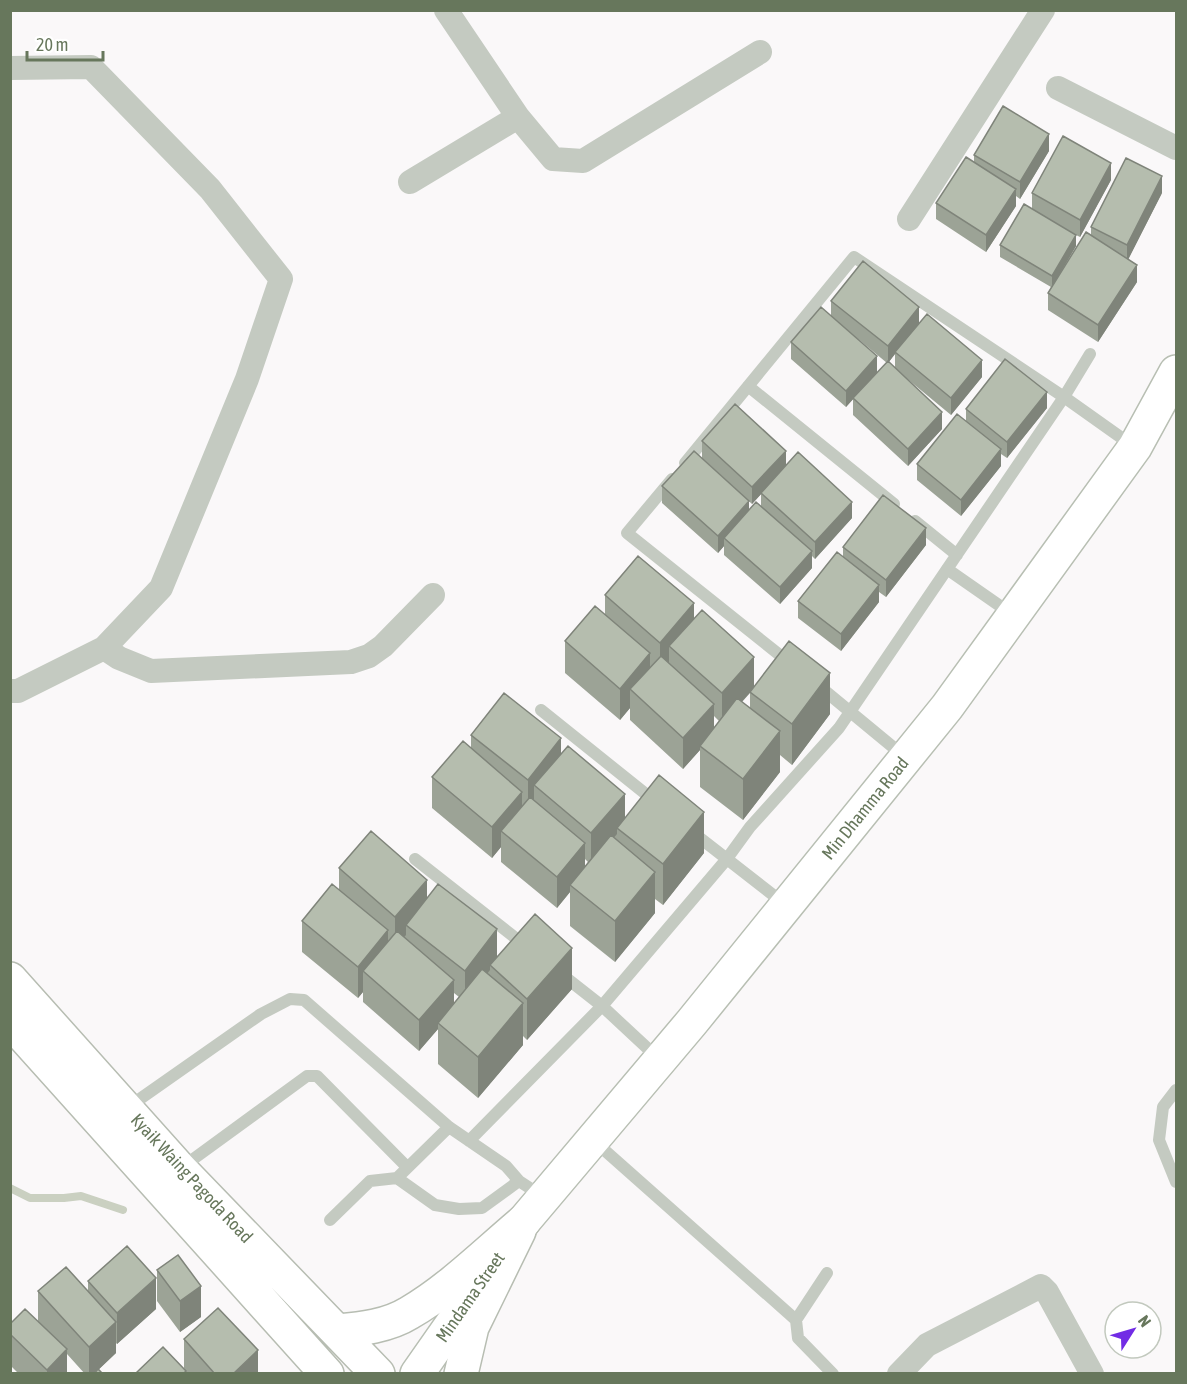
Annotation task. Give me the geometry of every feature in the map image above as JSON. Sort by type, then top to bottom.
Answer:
[{"type":"main road","name":"Min Dhamma Road","points":[[529,1200],[592,1139],[692,1022],[947,706],[1135,447],[1176,372]]},
{"type":"main road","name":"Kyaik Waing Pagoda Road","points":[[11,982],[180,1169],[378,1374]]},
{"type":"main road","name":"Kyaik Waing Pagoda Road","points":[[10,1021],[302,1359],[327,1374]]},
{"type":"main road","points":[[338,1331],[366,1329],[407,1314],[434,1296],[529,1200]]},
{"type":"main road","points":[[461,1374],[472,1327],[529,1200]]},
{"type":"main road","name":"Mindama Street","points":[[417,1374],[529,1200]]},
{"type":"street","points":[[446,10],[518,117],[553,159],[583,161],[760,52]]},
{"type":"street","points":[[909,219],[1042,10]]},
{"type":"street","points":[[10,68],[91,67],[210,189],[281,279],[247,379],[161,588],[104,648],[18,691],[10,691]]},
{"type":"street","points":[[1058,88],[1176,148]]},
{"type":"street","points":[[410,182],[518,117]]},
{"type":"street","points":[[104,648],[118,658],[151,671],[351,662],[369,656],[383,646],[433,595]]},
{"type":"street","points":[[899,1374],[927,1345],[1041,1286],[1047,1292],[1092,1374]]},
{"type":"lane","points":[[906,758],[851,711],[627,533],[854,257],[1064,396],[1135,447]]},
{"type":"lane","points":[[469,1141],[602,1006],[726,860],[750,826],[839,728],[1064,396],[1089,354]]},
{"type":"lane","points":[[748,386],[957,555]]},
{"type":"lane","points":[[947,569],[1014,615]]},
{"type":"lane","points":[[541,710],[726,860],[786,905]]},
{"type":"lane","points":[[415,859],[602,1006],[659,1059]]},
{"type":"lane","points":[[127,1109],[261,1014],[290,999],[304,1000],[449,1126],[506,1166],[529,1200],[482,1208],[459,1209],[435,1205],[397,1178]]},
{"type":"lane","points":[[180,1169],[307,1076],[318,1076],[407,1167]]},
{"type":"lane","points":[[1176,1090],[1163,1107],[1159,1140],[1176,1182]]},
{"type":"lane","points":[[330,1220],[370,1181],[397,1178],[449,1126]]},
{"type":"lane","points":[[592,1139],[796,1320]]},
{"type":"lane","points":[[827,1273],[796,1320],[798,1338],[833,1374]]},
{"type":"building","points":[[1003,106],[1049,134],[1020,182],[974,155]]},
{"type":"building","points":[[1063,136],[1111,163],[1080,220],[1032,193]]},
{"type":"building","points":[[966,157],[1016,189],[986,235],[936,203]]},
{"type":"building","points":[[1126,158],[1162,176],[1127,245],[1091,227]]},
{"type":"building","points":[[1024,204],[1076,235],[1052,276],[1000,245]]},
{"type":"building","points":[[1086,232],[1137,265],[1098,325],[1048,293]]},
{"type":"building","points":[[863,261],[919,307],[888,346],[831,301]]},
{"type":"building","points":[[821,307],[877,356],[846,391],[791,342]]},
{"type":"building","points":[[927,314],[982,360],[951,398],[895,352]]},
{"type":"building","points":[[1005,359],[1047,392],[1007,442],[966,409]]},
{"type":"building","points":[[888,361],[942,412],[908,449],[853,398]]},
{"type":"building","points":[[735,404],[786,451],[752,487],[702,441]]},
{"type":"building","points":[[957,414],[1001,449],[961,500],[917,464]]},
{"type":"building","points":[[694,451],[749,501],[718,536],[662,486]]},
{"type":"building","points":[[798,452],[852,502],[815,542],[761,493]]},
{"type":"building","points":[[883,495],[926,528],[886,580],[843,547]]},
{"type":"building","points":[[756,502],[812,551],[780,587],[724,538]]},
{"type":"building","points":[[837,552],[879,585],[841,634],[798,601]]},
{"type":"building","points":[[638,556],[694,603],[660,643],[605,595]]},
{"type":"building","points":[[595,606],[650,653],[620,689],[565,641]]},
{"type":"building","points":[[702,610],[754,657],[722,693],[669,646]]},
{"type":"building","points":[[789,641],[830,673],[792,724],[750,692]]},
{"type":"building","points":[[661,656],[714,704],[683,738],[630,689]]},
{"type":"building","points":[[504,693],[561,738],[528,780],[471,735]]},
{"type":"building","points":[[737,698],[780,731],[743,779],[700,746]]},
{"type":"building","points":[[463,741],[522,792],[492,827],[432,777]]},
{"type":"building","points":[[568,746],[625,794],[591,833],[534,785]]},
{"type":"building","points":[[659,775],[704,812],[663,864],[617,828]]},
{"type":"building","points":[[530,797],[585,843],[557,877],[501,831]]},
{"type":"building","points":[[371,831],[427,880],[395,917],[339,868]]},
{"type":"building","points":[[611,835],[655,872],[615,921],[570,885]]},
{"type":"building","points":[[332,884],[388,930],[358,967],[302,921]]},
{"type":"building","points":[[438,884],[497,929],[465,971],[406,925]]},
{"type":"building","points":[[535,914],[572,948],[527,999],[490,965]]},
{"type":"building","points":[[397,931],[454,980],[419,1020],[363,971]]},
{"type":"building","points":[[482,969],[523,1003],[478,1057],[438,1023]]},
{"type":"building","points":[[127,1246],[156,1278],[117,1313],[88,1281]]},
{"type":"building","points":[[178,1255],[201,1286],[180,1301],[157,1270]]},
{"type":"building","points":[[66,1267],[116,1322],[89,1347],[38,1291]]},
{"type":"building","points":[[218,1308],[258,1350],[233,1374],[215,1374],[184,1339]]},
{"type":"building","points":[[25,1309],[67,1349],[47,1370],[10,1334],[10,1324]]},
{"type":"building","points":[[163,1347],[186,1371],[183,1374],[135,1374]]},
{"type":"waterway","points":[[10,1188],[30,1198],[81,1196],[123,1210]]}]
